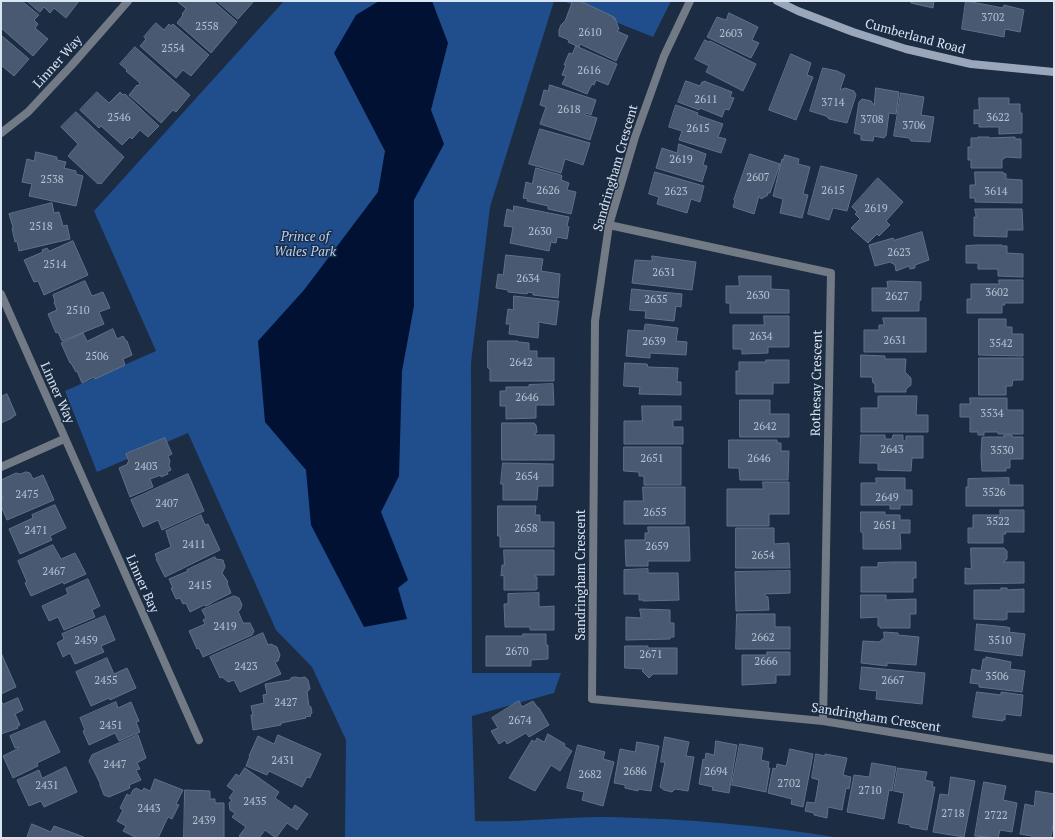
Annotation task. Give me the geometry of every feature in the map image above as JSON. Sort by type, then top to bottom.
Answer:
[{"type":"street","name":"Linner Way","points":[[1,133],[28,112],[128,1]]},
{"type":"street","name":"Sandringham Crescent","points":[[690,1],[664,56],[635,137],[609,225],[595,321],[592,699],[823,721],[1054,759]]},
{"type":"street","name":"Cumberland Road","points":[[777,1],[798,11],[853,32],[906,49],[971,64],[1054,72]]},
{"type":"street","name":"Rothesay Crescent","points":[[609,225],[831,272],[823,721]]},
{"type":"street","name":"Linner Way","points":[[1,294],[64,438],[1,467]]},
{"type":"street","name":"Linner Bay","points":[[64,438],[199,740]]},
{"type":"green space","name":"Prince of Wales Park","points":[[284,1],[554,1],[490,207],[471,363],[472,673],[561,673],[554,693],[472,716],[475,821],[592,817],[638,818],[754,826],[840,838],[342,838],[345,837],[346,740],[312,667],[276,630],[188,433],[97,472],[65,391],[156,351],[94,211]]},
{"type":"green space","points":[[563,1],[671,1],[653,37]]},
{"type":"shaded area","points":[[379,1],[432,1],[448,43],[431,110],[444,144],[414,200],[414,306],[402,371],[399,476],[381,512],[408,580],[398,588],[407,619],[364,627],[311,525],[306,470],[265,422],[258,341],[304,290],[378,192],[385,151],[334,53],[356,15]]},
{"type":"building","points":[[1,1],[22,1],[39,15],[34,20],[38,24],[35,28],[48,39],[33,56],[1,28]]},
{"type":"building","points":[[27,1],[79,1],[66,18],[54,8],[50,13],[44,7],[40,12]]},
{"type":"building","points":[[177,1],[213,1],[237,22],[211,53],[177,23],[186,9]]},
{"type":"building","points":[[217,1],[254,1],[238,19]]},
{"type":"building","points":[[573,1],[580,1],[614,17],[613,19],[615,18],[619,29],[617,31],[628,36],[616,61],[580,44],[579,47],[568,42],[569,40],[559,36],[561,25],[565,21]]},
{"type":"building","points":[[912,1],[934,1],[933,8],[911,3]]},
{"type":"building","points":[[966,1],[1003,8],[1004,5],[1024,10],[1020,32],[1005,29],[1004,37],[962,29]]},
{"type":"building","points":[[729,13],[758,27],[752,40],[759,43],[751,58],[707,37],[717,17],[726,20]]},
{"type":"building","points":[[156,23],[164,30],[169,24],[171,26],[173,24],[209,55],[191,76],[183,70],[176,78],[140,46],[146,39],[144,37]]},
{"type":"building","points":[[1,35],[29,59],[14,76],[2,66],[1,67]]},
{"type":"building","points":[[705,40],[710,41],[756,64],[743,91],[706,72],[709,66],[695,59]]},
{"type":"building","points":[[576,46],[617,64],[608,85],[596,80],[594,85],[592,84],[587,94],[562,84],[566,76],[562,75],[566,65],[564,65],[569,53],[572,54]]},
{"type":"building","points":[[135,47],[190,95],[176,112],[173,110],[161,123],[129,95],[140,83],[120,64]]},
{"type":"building","points":[[791,54],[811,63],[807,75],[813,77],[796,120],[769,110]]},
{"type":"building","points":[[823,68],[837,71],[845,75],[840,90],[845,88],[854,91],[856,95],[847,123],[829,119],[826,116],[810,111]]},
{"type":"building","points":[[686,81],[700,86],[704,81],[732,92],[730,97],[734,98],[729,110],[725,109],[722,117],[700,108],[699,110],[678,102]]},
{"type":"building","points":[[550,85],[596,100],[591,115],[586,113],[585,115],[597,118],[590,140],[540,124],[546,107],[540,105],[544,90],[548,91]]},
{"type":"building","points":[[876,88],[899,92],[896,114],[889,113],[886,136],[884,138],[874,136],[873,141],[861,140],[861,135],[854,133],[859,102],[862,99],[871,101],[874,105]]},
{"type":"building","points":[[97,92],[109,103],[120,92],[123,95],[125,94],[159,126],[148,137],[140,130],[132,139],[130,137],[122,145],[101,126],[99,128],[80,110]]},
{"type":"building","points":[[901,93],[924,97],[921,115],[934,117],[930,142],[911,141],[909,138],[894,136]]},
{"type":"building","points":[[979,98],[1009,98],[1009,104],[1020,104],[1020,113],[1022,113],[1022,133],[999,134],[999,127],[979,127],[979,123],[974,124],[974,110],[979,110]]},
{"type":"building","points":[[676,105],[698,113],[697,115],[723,124],[718,137],[726,139],[721,153],[679,140],[682,131],[669,127]]},
{"type":"building","points":[[76,112],[124,157],[101,184],[98,184],[68,156],[78,144],[61,127]]},
{"type":"building","points":[[540,129],[590,143],[583,165],[565,159],[561,173],[529,164]]},
{"type":"building","points":[[1015,137],[1015,139],[1021,139],[1021,158],[1006,157],[1002,160],[1002,168],[971,168],[971,160],[968,160],[968,147],[971,147],[971,138]]},
{"type":"building","points":[[679,144],[706,154],[703,165],[707,166],[702,182],[656,168],[662,148],[677,153]]},
{"type":"building","points":[[36,152],[57,157],[57,160],[66,162],[64,168],[76,171],[76,174],[83,176],[76,206],[29,196],[32,184],[22,182],[27,159],[34,161]]},
{"type":"building","points":[[750,154],[780,164],[770,193],[767,193],[768,195],[761,199],[759,196],[754,214],[733,207]]},
{"type":"building","points":[[785,155],[799,159],[798,164],[810,167],[803,194],[808,195],[802,218],[780,213],[783,199],[773,196],[782,159],[783,160]]},
{"type":"building","points":[[821,166],[857,175],[847,211],[833,208],[829,220],[808,214]]},
{"type":"building","points":[[536,168],[561,175],[561,180],[569,183],[567,190],[576,192],[571,214],[548,209],[548,206],[527,201],[528,199],[523,198],[526,182],[532,184]]},
{"type":"building","points":[[655,172],[704,186],[700,202],[691,199],[687,213],[657,204],[659,197],[649,194]]},
{"type":"building","points":[[975,172],[1003,172],[1006,174],[1006,179],[1022,180],[1022,203],[975,202],[975,198],[970,198],[970,185],[975,185]]},
{"type":"building","points":[[878,178],[903,202],[886,221],[890,225],[879,236],[877,234],[868,243],[851,228],[860,219],[855,214],[857,212],[852,207]]},
{"type":"building","points":[[52,203],[54,213],[59,212],[63,226],[67,225],[70,239],[19,251],[17,241],[15,242],[12,228],[14,228],[9,214]]},
{"type":"building","points":[[514,206],[569,217],[567,239],[557,237],[556,243],[551,242],[549,251],[510,243],[513,227],[504,226],[507,209],[513,211]]},
{"type":"building","points":[[975,209],[1022,209],[1023,230],[1007,230],[1007,237],[974,236],[974,217],[976,217]]},
{"type":"building","points":[[922,232],[929,260],[915,265],[915,268],[910,269],[909,266],[896,271],[895,265],[890,262],[875,266],[869,245]]},
{"type":"building","points":[[73,241],[88,275],[44,295],[38,281],[34,282],[24,260],[43,252],[42,250],[47,248],[49,251]]},
{"type":"building","points":[[1002,245],[1007,246],[1007,253],[1023,254],[1023,277],[998,276],[998,269],[978,269],[978,263],[966,263],[966,246]]},
{"type":"building","points":[[506,255],[543,259],[541,271],[560,274],[558,298],[533,295],[533,293],[528,292],[527,294],[508,292],[508,290],[496,288],[498,274],[503,275]]},
{"type":"building","points":[[652,256],[696,262],[692,290],[632,283],[635,260],[652,261]]},
{"type":"building","points":[[739,276],[771,276],[771,289],[789,290],[789,313],[730,313],[730,303],[726,303],[726,286],[739,286]]},
{"type":"building","points":[[999,280],[1023,280],[1023,303],[1004,303],[1005,305],[1002,305],[1002,313],[967,313],[967,299],[971,299],[971,284],[999,284]]},
{"type":"building","points":[[85,281],[92,296],[103,292],[110,308],[99,312],[104,324],[62,341],[58,332],[56,333],[48,314],[57,310],[53,295]]},
{"type":"building","points":[[887,282],[921,282],[921,300],[919,301],[919,311],[872,311],[872,288],[888,288]]},
{"type":"building","points":[[632,289],[682,294],[681,307],[676,306],[674,321],[645,318],[646,311],[630,310]]},
{"type":"building","points":[[514,296],[559,301],[556,325],[538,322],[538,338],[509,334],[510,324],[506,324],[508,309],[513,310]]},
{"type":"building","points":[[764,316],[789,316],[789,347],[768,347],[768,353],[742,354],[742,349],[733,349],[733,325],[764,325]]},
{"type":"building","points":[[883,318],[926,318],[926,352],[864,352],[864,330],[879,330],[879,325],[884,325]]},
{"type":"building","points":[[979,319],[1006,319],[1006,327],[1012,327],[1012,334],[1023,334],[1023,356],[979,355]]},
{"type":"building","points":[[646,324],[678,328],[676,341],[687,342],[686,355],[650,353],[650,358],[626,356],[628,330],[644,331]]},
{"type":"building","points":[[113,329],[117,339],[123,336],[127,341],[132,355],[123,359],[125,365],[95,379],[94,377],[82,383],[77,371],[76,372],[70,363],[61,343],[83,333],[87,341]]},
{"type":"building","points":[[488,341],[518,341],[529,343],[529,351],[537,351],[537,358],[554,358],[554,381],[490,381],[490,369],[488,368]]},
{"type":"building","points":[[861,355],[885,356],[885,359],[906,359],[905,372],[911,378],[911,385],[906,389],[906,392],[875,392],[875,383],[873,383],[872,377],[861,377]]},
{"type":"building","points":[[979,358],[1023,358],[1023,380],[1013,380],[1012,386],[1006,386],[1006,395],[979,395]]},
{"type":"building","points":[[766,360],[789,360],[789,383],[773,383],[773,394],[736,394],[736,371],[739,371],[739,362],[766,362]]},
{"type":"building","points":[[625,363],[647,364],[648,367],[678,368],[677,382],[681,382],[681,395],[639,394],[640,387],[624,386]]},
{"type":"building","points":[[553,384],[554,405],[536,405],[536,418],[506,419],[506,406],[500,406],[500,391],[506,391],[506,387],[529,387],[529,385]]},
{"type":"building","points":[[7,394],[16,415],[1,423],[1,397]]},
{"type":"building","points":[[879,396],[917,396],[916,415],[928,415],[928,432],[861,432],[861,408],[878,408]]},
{"type":"building","points":[[970,398],[1007,398],[1007,410],[1023,410],[1023,434],[998,434],[998,432],[984,432],[984,435],[978,435],[978,432],[970,432],[970,417],[960,417],[960,404],[970,404]]},
{"type":"building","points":[[740,400],[770,400],[770,414],[789,414],[789,437],[740,437]]},
{"type":"building","points":[[642,406],[681,406],[681,420],[673,420],[673,427],[683,427],[683,444],[624,444],[624,421],[642,421]]},
{"type":"building","points":[[502,423],[534,423],[536,425],[537,432],[534,435],[554,435],[554,460],[502,460]]},
{"type":"building","points":[[861,435],[885,435],[885,439],[892,439],[893,435],[903,435],[903,441],[906,441],[906,436],[923,436],[923,458],[912,458],[911,471],[878,470],[878,463],[860,463]]},
{"type":"building","points":[[1004,435],[1023,437],[1023,459],[1010,459],[1010,468],[1006,468],[1006,471],[982,471],[982,437],[1004,437]]},
{"type":"building","points":[[165,438],[172,454],[168,456],[171,470],[167,472],[168,474],[161,477],[161,475],[150,479],[153,487],[130,497],[119,468],[128,464],[127,463],[129,462],[126,454]]},
{"type":"building","points":[[729,440],[777,440],[777,443],[781,443],[781,451],[789,451],[788,480],[740,480],[739,468],[729,468]]},
{"type":"building","points":[[624,447],[681,447],[681,485],[644,485],[644,476],[639,476],[639,472],[624,471]]},
{"type":"building","points":[[503,463],[553,464],[553,486],[538,486],[537,500],[503,500],[503,484],[501,484]]},
{"type":"building","points":[[26,472],[30,473],[33,479],[43,475],[54,500],[7,520],[1,506],[1,499],[3,498],[1,493],[1,480],[16,473],[20,474]]},
{"type":"building","points":[[188,474],[204,511],[162,530],[158,520],[143,527],[131,500]]},
{"type":"building","points":[[876,478],[905,478],[905,490],[912,490],[912,505],[900,505],[900,509],[890,509],[890,505],[861,505],[861,483],[876,483]]},
{"type":"building","points":[[1009,478],[1009,485],[1023,485],[1023,506],[966,506],[966,487],[968,487],[968,479]]},
{"type":"building","points":[[763,482],[789,482],[789,514],[769,514],[769,526],[727,526],[727,489],[763,489]]},
{"type":"building","points":[[643,487],[685,487],[685,524],[624,524],[624,501],[643,501]]},
{"type":"building","points":[[55,505],[66,528],[50,536],[52,540],[20,554],[9,529],[33,518],[32,515]]},
{"type":"building","points":[[498,506],[536,506],[535,515],[540,515],[540,522],[554,522],[554,547],[500,547],[500,536],[498,536]]},
{"type":"building","points":[[1000,510],[1024,510],[1024,532],[1005,532],[1006,534],[1003,534],[1003,543],[968,543],[968,528],[973,528],[973,515],[1000,515]]},
{"type":"building","points":[[861,512],[885,512],[885,515],[900,515],[900,520],[910,520],[910,533],[900,533],[901,549],[863,549]]},
{"type":"building","points":[[201,515],[205,525],[208,524],[220,550],[165,577],[155,554],[171,547],[166,531]]},
{"type":"building","points":[[648,527],[689,527],[690,561],[648,561],[648,566],[626,566],[625,540],[645,540],[645,533],[648,533]]},
{"type":"building","points":[[736,528],[774,528],[774,544],[789,543],[790,568],[736,568]]},
{"type":"building","points":[[53,545],[61,559],[75,553],[86,574],[31,596],[18,561]]},
{"type":"building","points":[[971,548],[1004,548],[1007,551],[1007,559],[1003,562],[1024,562],[1024,583],[965,584],[965,568],[971,569]]},
{"type":"building","points":[[504,550],[554,550],[554,575],[535,575],[535,577],[537,577],[537,589],[535,590],[504,590],[504,575],[501,576],[502,565],[504,565]]},
{"type":"building","points":[[215,557],[216,559],[223,560],[225,567],[222,573],[228,582],[227,583],[231,593],[206,606],[204,605],[190,612],[186,603],[183,604],[180,598],[176,599],[169,579]]},
{"type":"building","points":[[916,562],[916,578],[913,578],[913,592],[861,592],[861,567],[878,567],[878,563]]},
{"type":"building","points":[[648,569],[648,573],[678,573],[679,600],[643,601],[639,600],[639,594],[624,594],[624,570]]},
{"type":"building","points":[[790,571],[790,593],[765,594],[765,596],[768,597],[769,610],[736,611],[735,572]]},
{"type":"building","points":[[88,579],[100,606],[92,610],[95,617],[64,630],[58,617],[49,621],[42,606],[68,594],[66,589]]},
{"type":"building","points":[[1001,588],[1007,588],[1008,590],[1024,589],[1024,612],[1007,612],[1007,619],[1003,620],[974,619],[974,590],[1001,590]]},
{"type":"building","points":[[539,593],[539,607],[554,606],[554,630],[530,630],[530,627],[505,627],[504,604],[508,604],[508,594]]},
{"type":"building","points":[[861,595],[886,595],[886,600],[916,599],[916,614],[910,614],[910,628],[880,628],[880,626],[878,626],[878,617],[861,618]]},
{"type":"building","points":[[234,596],[239,598],[242,605],[238,611],[243,623],[250,623],[254,631],[252,635],[203,657],[199,648],[197,649],[189,631],[205,624],[203,620],[206,618],[202,610]]},
{"type":"building","points":[[640,609],[670,610],[670,623],[674,623],[674,637],[670,637],[670,639],[626,640],[626,617],[641,618]]},
{"type":"building","points":[[737,614],[775,614],[775,627],[790,627],[790,649],[736,649]]},
{"type":"building","points":[[105,616],[115,640],[101,646],[104,652],[75,664],[70,653],[63,657],[57,643],[64,639],[62,634]]},
{"type":"building","points":[[977,624],[1007,627],[1010,628],[1009,632],[1025,634],[1022,656],[975,650]]},
{"type":"building","points":[[884,632],[919,637],[916,665],[887,663],[887,666],[861,663],[863,641],[879,642],[884,638]]},
{"type":"building","points":[[263,633],[268,645],[271,644],[277,647],[280,655],[278,661],[275,662],[281,674],[240,692],[234,680],[228,682],[222,677],[220,678],[210,657]]},
{"type":"building","points":[[523,634],[546,634],[548,659],[531,660],[531,666],[486,666],[486,636],[523,636]]},
{"type":"building","points":[[625,646],[677,648],[677,674],[653,674],[649,678],[642,671],[644,669],[625,668]]},
{"type":"building","points":[[767,652],[790,652],[790,675],[776,675],[776,683],[742,685],[742,655],[767,655]]},
{"type":"building","points":[[2,655],[16,687],[1,694],[1,656]]},
{"type":"building","points":[[986,657],[1011,662],[1010,669],[1025,671],[1022,692],[979,687],[979,684],[970,683],[972,669],[981,671],[983,659],[986,659]]},
{"type":"building","points":[[107,658],[114,674],[127,668],[136,688],[110,700],[109,698],[91,706],[76,672]]},
{"type":"building","points":[[862,667],[925,673],[922,704],[876,699],[877,691],[860,689]]},
{"type":"building","points":[[305,677],[308,680],[310,689],[307,692],[309,706],[311,707],[312,713],[310,715],[311,716],[281,723],[281,725],[253,730],[251,715],[253,715],[251,706],[264,703],[263,695],[267,694],[265,684],[290,680],[291,678]]},
{"type":"building","points":[[977,692],[1001,695],[1001,692],[1023,695],[1021,716],[1005,714],[1005,720],[1003,719],[1003,721],[973,717]]},
{"type":"building","points":[[18,698],[23,710],[15,714],[20,725],[17,727],[18,728],[1,734],[1,701],[3,704]]},
{"type":"building","points":[[519,701],[522,707],[533,701],[549,725],[529,737],[526,733],[507,744],[505,740],[499,744],[491,731],[498,728],[492,718]]},
{"type":"building","points":[[116,702],[118,708],[131,702],[139,721],[136,722],[140,732],[119,741],[115,733],[89,745],[83,731],[85,730],[80,718]]},
{"type":"building","points":[[45,721],[60,752],[37,763],[38,766],[13,778],[3,756],[19,748],[15,748],[10,736]]},
{"type":"building","points":[[548,734],[565,744],[564,746],[572,751],[560,771],[551,765],[535,791],[509,778],[532,740],[535,742],[537,738],[544,742]]},
{"type":"building","points":[[138,735],[146,758],[137,763],[140,769],[136,770],[141,780],[129,785],[130,788],[109,797],[104,795],[89,761],[92,755]]},
{"type":"building","points":[[278,735],[321,754],[310,778],[307,777],[302,787],[269,771],[267,775],[246,766],[258,736],[274,744]]},
{"type":"building","points":[[665,737],[689,742],[686,756],[694,757],[688,791],[675,789],[672,792],[664,790],[660,787],[665,762],[661,762]]},
{"type":"building","points":[[716,741],[737,745],[729,793],[712,790],[713,787],[699,784],[703,759],[705,760],[706,753],[714,755]]},
{"type":"building","points":[[637,742],[659,746],[651,791],[638,789],[638,791],[625,788],[625,785],[614,783],[620,749],[635,752]]},
{"type":"building","points":[[740,744],[763,748],[761,760],[769,762],[768,768],[770,768],[766,792],[732,785]]},
{"type":"building","points":[[578,745],[605,752],[603,759],[614,762],[603,806],[582,800],[584,792],[567,788]]},
{"type":"building","points":[[790,749],[813,754],[803,807],[791,804],[792,799],[768,793],[773,768],[776,769],[777,764],[786,766]]},
{"type":"building","points":[[816,754],[847,758],[843,775],[851,777],[849,789],[846,788],[842,810],[828,807],[827,818],[805,811],[807,802],[815,803],[819,780],[812,778]]},
{"type":"building","points":[[872,763],[896,767],[892,791],[889,790],[884,819],[847,812],[854,775],[869,777]]},
{"type":"building","points":[[66,767],[77,792],[44,807],[41,801],[29,806],[17,780],[39,770],[42,778]]},
{"type":"building","points":[[245,768],[279,792],[275,798],[292,810],[295,805],[308,814],[297,830],[287,823],[276,838],[265,830],[259,838],[243,838],[239,836],[246,827],[232,817],[235,813],[230,810],[229,803],[232,800],[229,798],[234,791],[227,786],[236,774],[239,776]]},
{"type":"building","points":[[898,768],[927,772],[925,780],[933,782],[932,787],[935,787],[927,830],[898,823],[904,793],[894,791]]},
{"type":"building","points":[[951,777],[975,781],[964,837],[933,832],[940,794],[948,795]]},
{"type":"building","points":[[155,779],[183,790],[176,804],[179,805],[172,819],[168,817],[158,838],[137,838],[123,831],[126,826],[117,821],[123,810],[120,808],[127,794],[130,796],[136,788],[142,791],[144,788],[150,791]]},
{"type":"building","points":[[984,782],[1006,786],[1003,800],[1017,803],[1012,832],[1000,830],[998,838],[975,836]]},
{"type":"building","points":[[185,790],[210,791],[210,799],[215,799],[215,803],[224,803],[224,838],[184,838]]},
{"type":"building","points":[[1036,791],[1054,794],[1054,819],[1051,838],[1032,838],[1032,836],[1020,834],[1025,804],[1034,806]]},
{"type":"building","points":[[32,824],[51,832],[54,826],[84,838],[27,838]]}]
